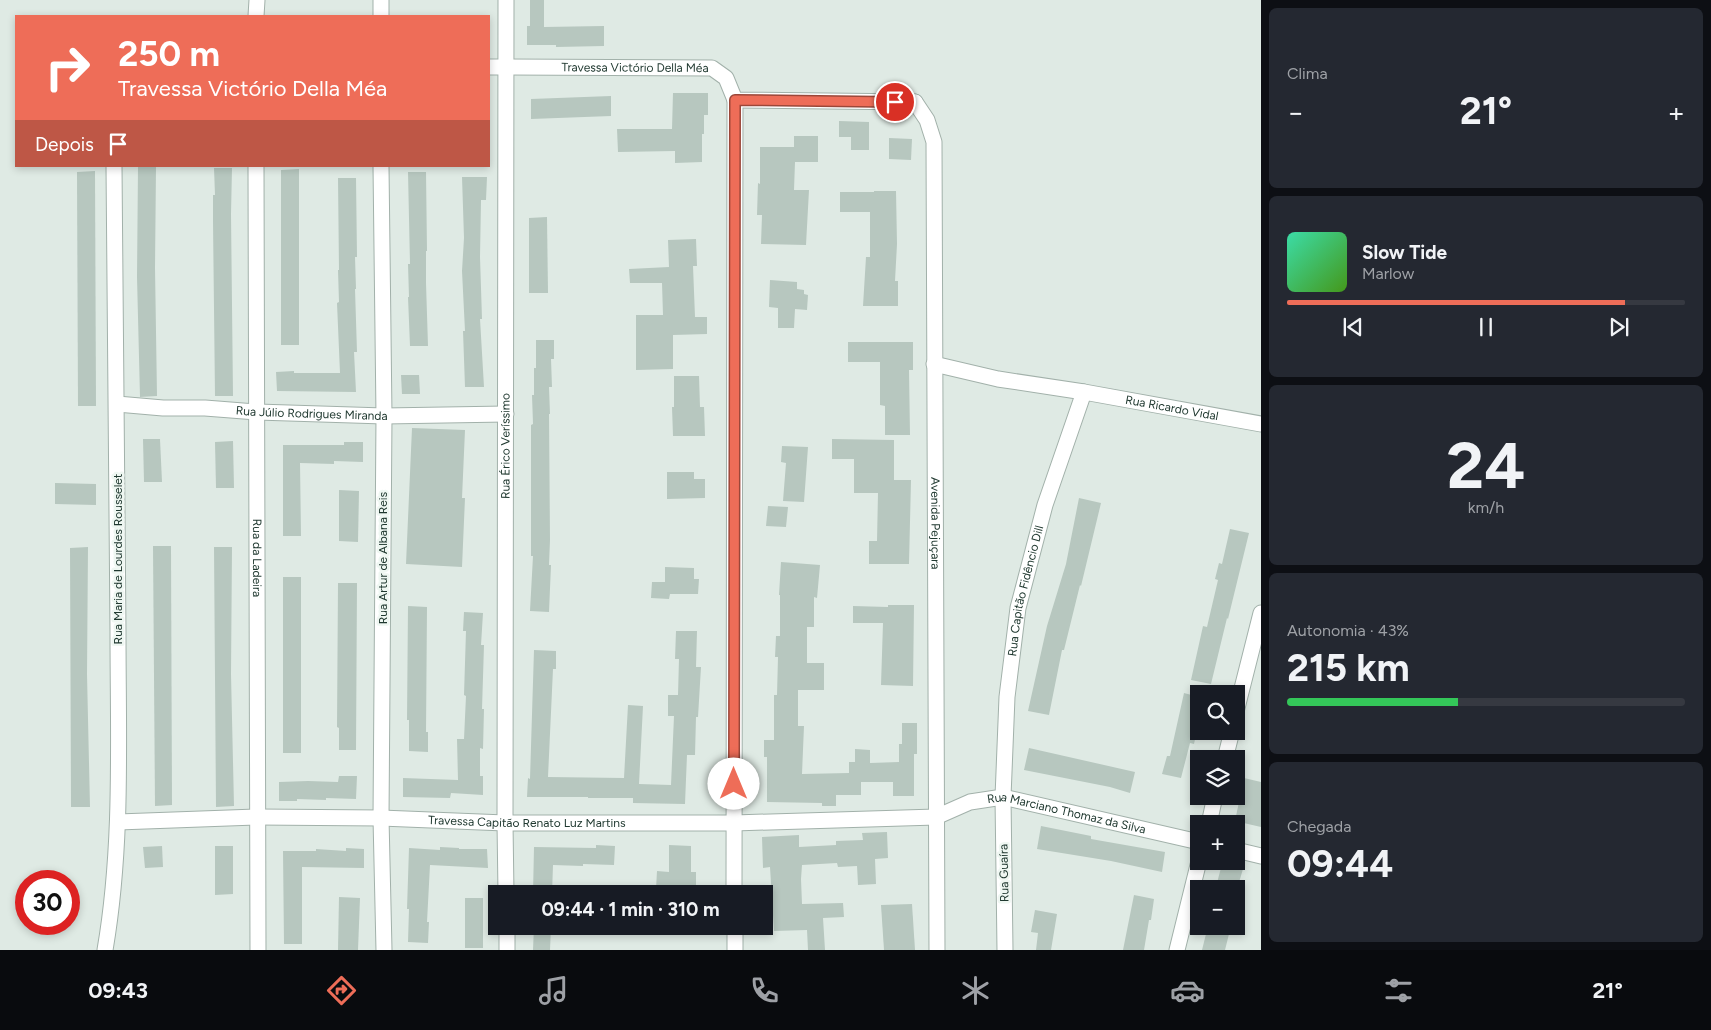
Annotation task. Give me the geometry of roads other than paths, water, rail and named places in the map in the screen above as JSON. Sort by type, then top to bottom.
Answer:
[{"type":"street","points":[[256,0],[256,15]]},
{"type":"street","points":[[381,0],[381,15]]},
{"type":"street","name":"Rua Érico Veríssimo","points":[[506,0],[506,885]]},
{"type":"street","name":"Travessa Victório Della Méa","points":[[490,67],[712,68],[726,78],[735,100]]},
{"type":"street","points":[[734,885],[735,100]]},
{"type":"street","name":"Avenida Pejuçara","points":[[735,100],[915,102],[927,120],[934,142],[937,950]]},
{"type":"street","name":"Rua Maria de Lourdes Rousselet","points":[[105,950],[112,911],[118,822],[118,404],[114,167]]},
{"type":"street","name":"Rua da Ladeira","points":[[256,167],[258,950]]},
{"type":"street","name":"Rua Artur de Albana Reis","points":[[382,167],[384,416],[382,818],[384,950]]},
{"type":"street","name":"Rua Ricardo Vidal","points":[[934,364],[998,379],[1084,392],[1261,424]]},
{"type":"street","name":"Rua Capitão Fidêncio Dill","points":[[1003,797],[1006,697],[1018,608],[1045,505],[1084,392]]},
{"type":"street","name":"Rua Júlio Rodrigues Miranda","points":[[118,404],[163,408],[205,408],[257,412],[384,416],[506,414]]},
{"type":"street","points":[[1243,685],[1261,612]]},
{"type":"street","name":"Rua Marciano Thomaz da Silva","points":[[936,817],[970,802],[1003,797],[1190,840]]},
{"type":"street","name":"Rua Guaíra","points":[[1003,797],[1006,950]]},
{"type":"street","name":"Travessa Capitão Renato Luz Martins","points":[[118,822],[257,817],[382,818],[505,823],[734,823],[936,817]]},
{"type":"street","points":[[1245,852],[1261,856]]},
{"type":"street","points":[[1177,950],[1197,870]]},
{"type":"street","points":[[507,935],[507,950]]},
{"type":"street","points":[[735,935],[735,950]]}]
